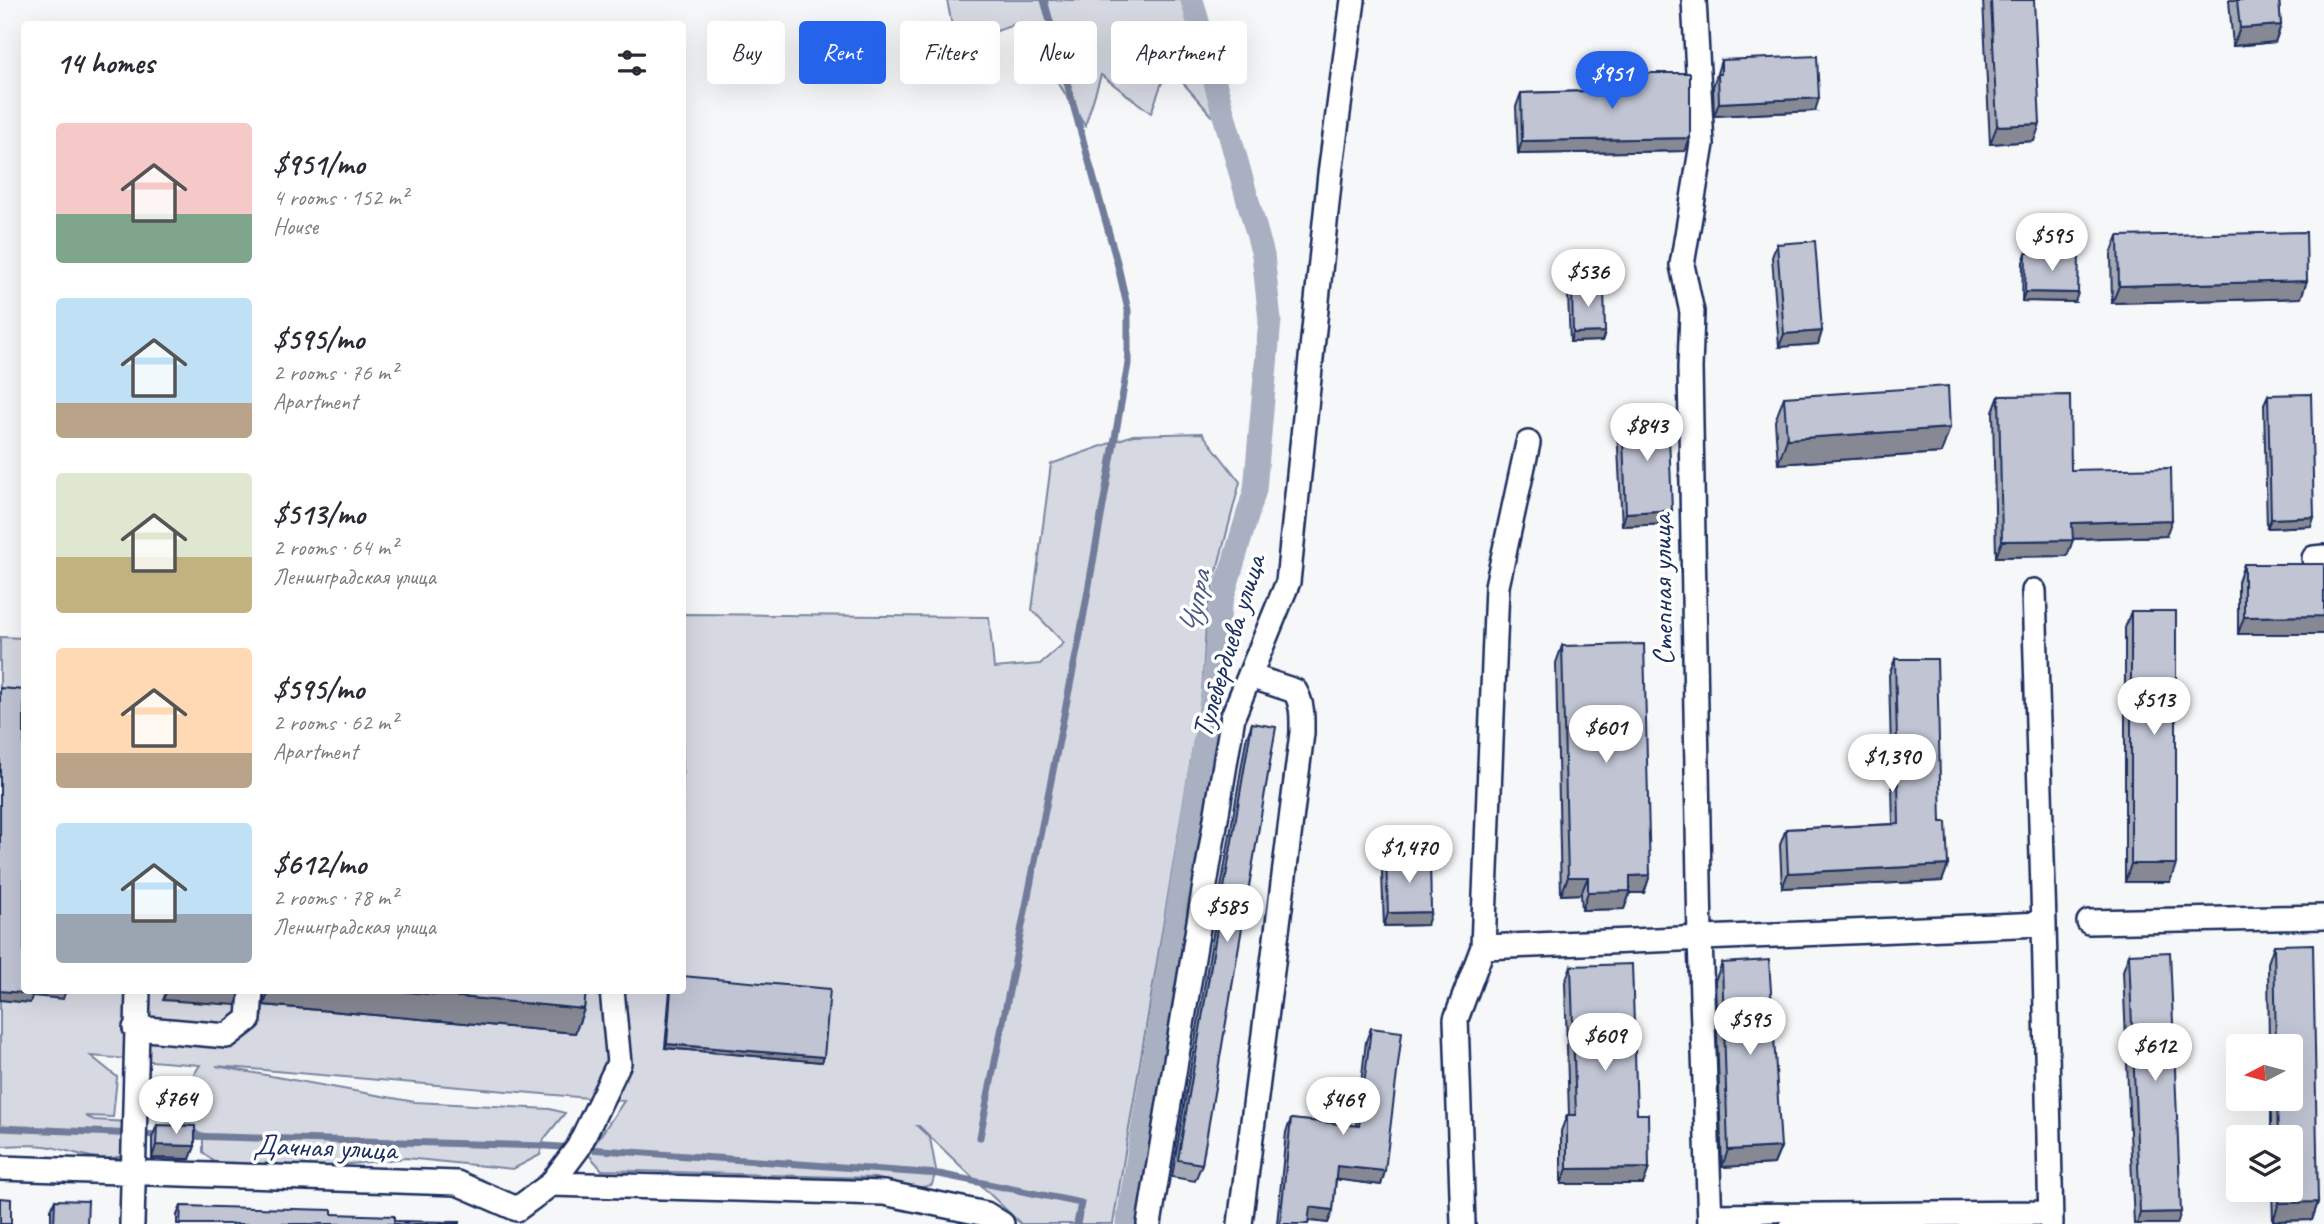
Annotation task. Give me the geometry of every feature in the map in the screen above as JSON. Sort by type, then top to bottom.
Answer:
[{"type":"street","name":"Тулебердиева улица","points":[[1149,1224],[1233,716],[1288,582],[1330,174],[1353,0]]},
{"type":"street","name":"Степная улица","points":[[1694,0],[1702,145],[1682,265],[1692,312],[1690,368],[1700,939],[1710,1220]]},
{"type":"street","points":[[1463,1224],[1456,1019],[1483,947],[1497,586],[1528,443]]},
{"type":"street","points":[[1710,1220],[2050,1218],[2034,590]]},
{"type":"street","points":[[1240,1224],[1302,733],[1301,703],[1295,691],[1250,676]]},
{"type":"street","points":[[2089,922],[2324,917]]},
{"type":"street","points":[[1483,947],[2044,924]]},
{"type":"street","points":[[132,1224],[138,994]]},
{"type":"street","points":[[135,1028],[227,1036],[249,1019],[251,994]]},
{"type":"street","points":[[517,1216],[551,1184],[578,1148],[619,1063],[612,994]]},
{"type":"street","name":"Дачная улица","points":[[0,1168],[457,1183],[517,1216]]},
{"type":"street","points":[[551,1184],[884,1193],[986,1214],[1002,1224]]},
{"type":"shaded area","points":[[947,0],[1185,0],[1191,21],[1111,21],[1111,83],[1101,75],[1085,126],[1059,84],[1097,84],[1097,21],[1014,21],[1014,25],[1000,30],[1000,21],[951,21]]},
{"type":"shaded area","points":[[1113,84],[1161,84],[1151,113]]},
{"type":"shaded area","points":[[1184,84],[1209,84],[1222,127]]},
{"type":"shaded area","points":[[1202,433],[1240,482],[1207,608],[1202,693],[1113,1224],[1021,1224],[919,1126],[930,1138],[936,1170],[932,1185],[918,1188],[875,1178],[602,1170],[588,1154],[624,1101],[216,1066],[415,1102],[550,1109],[565,1113],[544,1139],[540,1155],[513,1169],[406,1158],[295,1170],[214,1162],[203,1152],[203,1137],[192,1127],[148,1108],[153,1094],[184,1090],[200,1065],[91,1056],[117,1077],[113,1117],[85,1116],[94,1120],[129,1122],[132,1152],[99,1158],[45,1146],[0,1146],[0,637],[21,638],[21,994],[686,994],[686,614],[989,617],[994,668],[1040,664],[1064,643],[1032,610],[1051,464],[1133,435]]},
{"type":"building","points":[[1991,0],[2034,0],[2040,124],[1997,126]]},
{"type":"building","points":[[2237,0],[2279,0],[2281,25],[2240,28]]},
{"type":"building","points":[[1817,56],[1819,98],[1719,103],[1718,74],[1721,74],[1721,60]]},
{"type":"building","points":[[1628,73],[1690,73],[1690,138],[1522,141],[1521,93],[1628,90]]},
{"type":"building","points":[[2306,232],[2307,281],[2119,286],[2118,236]]},
{"type":"building","points":[[1815,241],[1822,331],[1784,334],[1777,244]]},
{"type":"building","points":[[2026,253],[2079,253],[2078,293],[2025,292]]},
{"type":"building","points":[[1604,285],[1605,332],[1573,333],[1572,286]]},
{"type":"building","points":[[1948,386],[1950,428],[1787,439],[1784,397]]},
{"type":"building","points":[[2311,394],[2314,517],[2271,519],[2268,395]]},
{"type":"building","points":[[2070,395],[2071,470],[2171,468],[2172,520],[2072,523],[2073,540],[2002,541],[1999,396]]},
{"type":"building","points":[[1668,413],[1672,510],[1626,513],[1622,415]]},
{"type":"building","points":[[2244,564],[2324,564],[2324,616],[2244,617]]},
{"type":"building","points":[[2131,611],[2176,611],[2176,864],[2131,864]]},
{"type":"building","points":[[1644,644],[1650,875],[1630,876],[1630,891],[1588,892],[1588,877],[1568,877],[1562,646]]},
{"type":"building","points":[[1895,659],[1937,659],[1941,822],[1946,822],[1948,865],[1788,873],[1786,829],[1899,824]]},
{"type":"building","points":[[0,688],[21,690],[21,993],[0,991]]},
{"type":"building","points":[[1252,723],[1276,727],[1202,1164],[1178,1160]]},
{"type":"building","points":[[1430,858],[1431,912],[1388,913],[1386,859]]},
{"type":"building","points":[[2313,944],[2318,1202],[2279,1203],[2303,1202],[2303,1125],[2278,1125],[2277,1111],[2303,1111],[2303,1034],[2276,1034],[2274,945]]},
{"type":"building","points":[[2170,952],[2181,1212],[2140,1213],[2129,954]]},
{"type":"building","points":[[1769,960],[1781,1147],[1728,1150],[1722,963]]},
{"type":"building","points":[[1632,964],[1637,1114],[1648,1114],[1649,1168],[1567,1169],[1567,1115],[1576,1115],[1571,966]]},
{"type":"building","points":[[686,976],[830,989],[824,1057],[667,1044],[671,994],[686,994]]},
{"type":"building","points":[[429,994],[586,994],[584,1009]]},
{"type":"building","points":[[1371,1028],[1402,1032],[1385,1171],[1337,1166],[1333,1210],[1310,1207],[1308,1224],[1280,1224],[1291,1119],[1359,1126]]},
{"type":"building","points":[[157,1125],[195,1126],[195,1146],[156,1145]]},
{"type":"building","points":[[0,1198],[11,1199],[11,1224],[0,1224]]},
{"type":"building","points":[[55,1200],[88,1201],[87,1224],[54,1224]]},
{"type":"building","points":[[181,1206],[332,1210],[332,1214],[394,1216],[394,1221],[460,1222],[180,1224]]},
{"type":"building","points":[[1780,1222],[1780,1224],[1741,1224]]},
{"type":"waterway","points":[[980,1137],[1081,630],[1128,364],[1128,310],[1117,262],[1044,0]]},
{"type":"waterway","name":"Чупра","points":[[1127,1224],[1213,688],[1220,607],[1255,490],[1270,320],[1263,255],[1192,0]]},
{"type":"waterway","points":[[0,1128],[161,1135]]},
{"type":"waterway","points":[[187,1136],[546,1146],[939,1174],[1081,1203],[1077,1224]]}]
